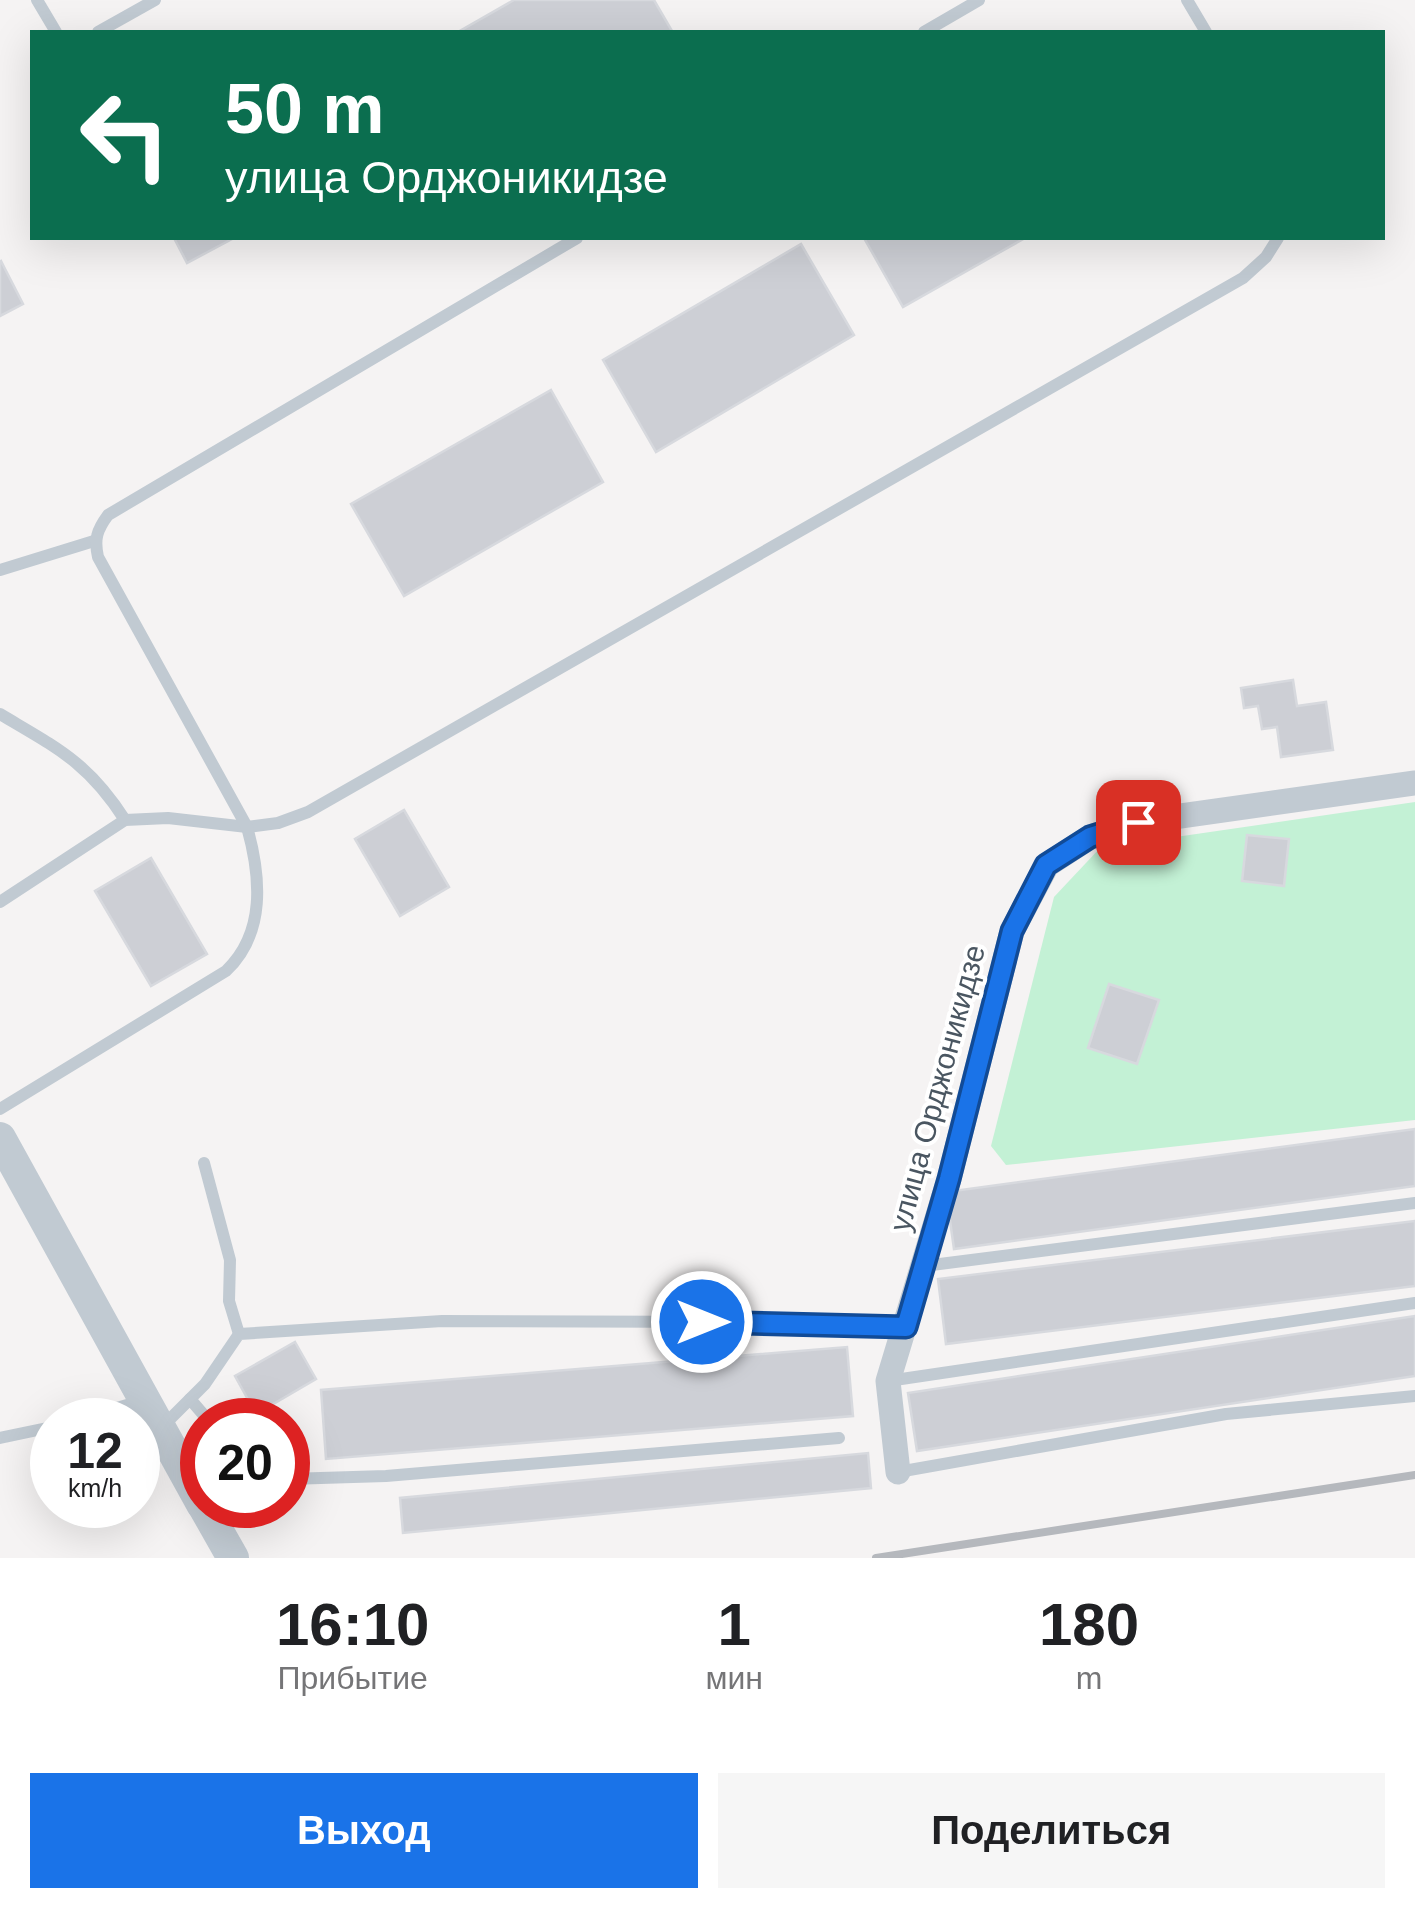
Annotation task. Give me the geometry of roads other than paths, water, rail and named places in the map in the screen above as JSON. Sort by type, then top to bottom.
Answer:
[{"type":"street","name":"улица Орджоникидзе","points":[[898,1472],[888,1381],[924,1266],[1012,931],[1046,865],[1090,837],[1138,822],[1415,784]]},
{"type":"street","points":[[0,1138],[143,1398]]},
{"type":"street","points":[[160,1429],[180,1464]]},
{"type":"street","points":[[216,1528],[233,1558]]},
{"type":"lane","points":[[37,0],[55,30]]},
{"type":"lane","points":[[102,30],[155,0]]},
{"type":"lane","points":[[927,30],[979,0]]},
{"type":"lane","points":[[1187,0],[1205,30]]},
{"type":"lane","points":[[0,1108],[226,971],[241,957],[251,939],[258,869],[247,827],[98,557],[94,541],[108,515],[574,240]]},
{"type":"lane","points":[[0,902],[126,820],[168,818],[247,827],[278,823],[308,812],[1242,278],[1266,257],[1277,240]]},
{"type":"lane","points":[[0,570],[94,541]]},
{"type":"lane","points":[[0,714],[73,758],[91,774],[126,820]]},
{"type":"lane","points":[[204,1163],[230,1260],[229,1301],[239,1334]]},
{"type":"lane","points":[[924,1266],[1415,1203]]},
{"type":"lane","points":[[888,1381],[1415,1303]]},
{"type":"lane","points":[[239,1334],[442,1322],[739,1322],[906,1327]]},
{"type":"lane","points":[[191,1398],[239,1334]]},
{"type":"lane","points":[[898,1472],[1226,1414],[1415,1396]]},
{"type":"lane","points":[[160,1429],[180,1409]]},
{"type":"lane","points":[[0,1438],[30,1432]]},
{"type":"lane","points":[[310,1478],[386,1476],[839,1438]]},
{"type":"railway","points":[[876,1558],[1415,1475]]}]
